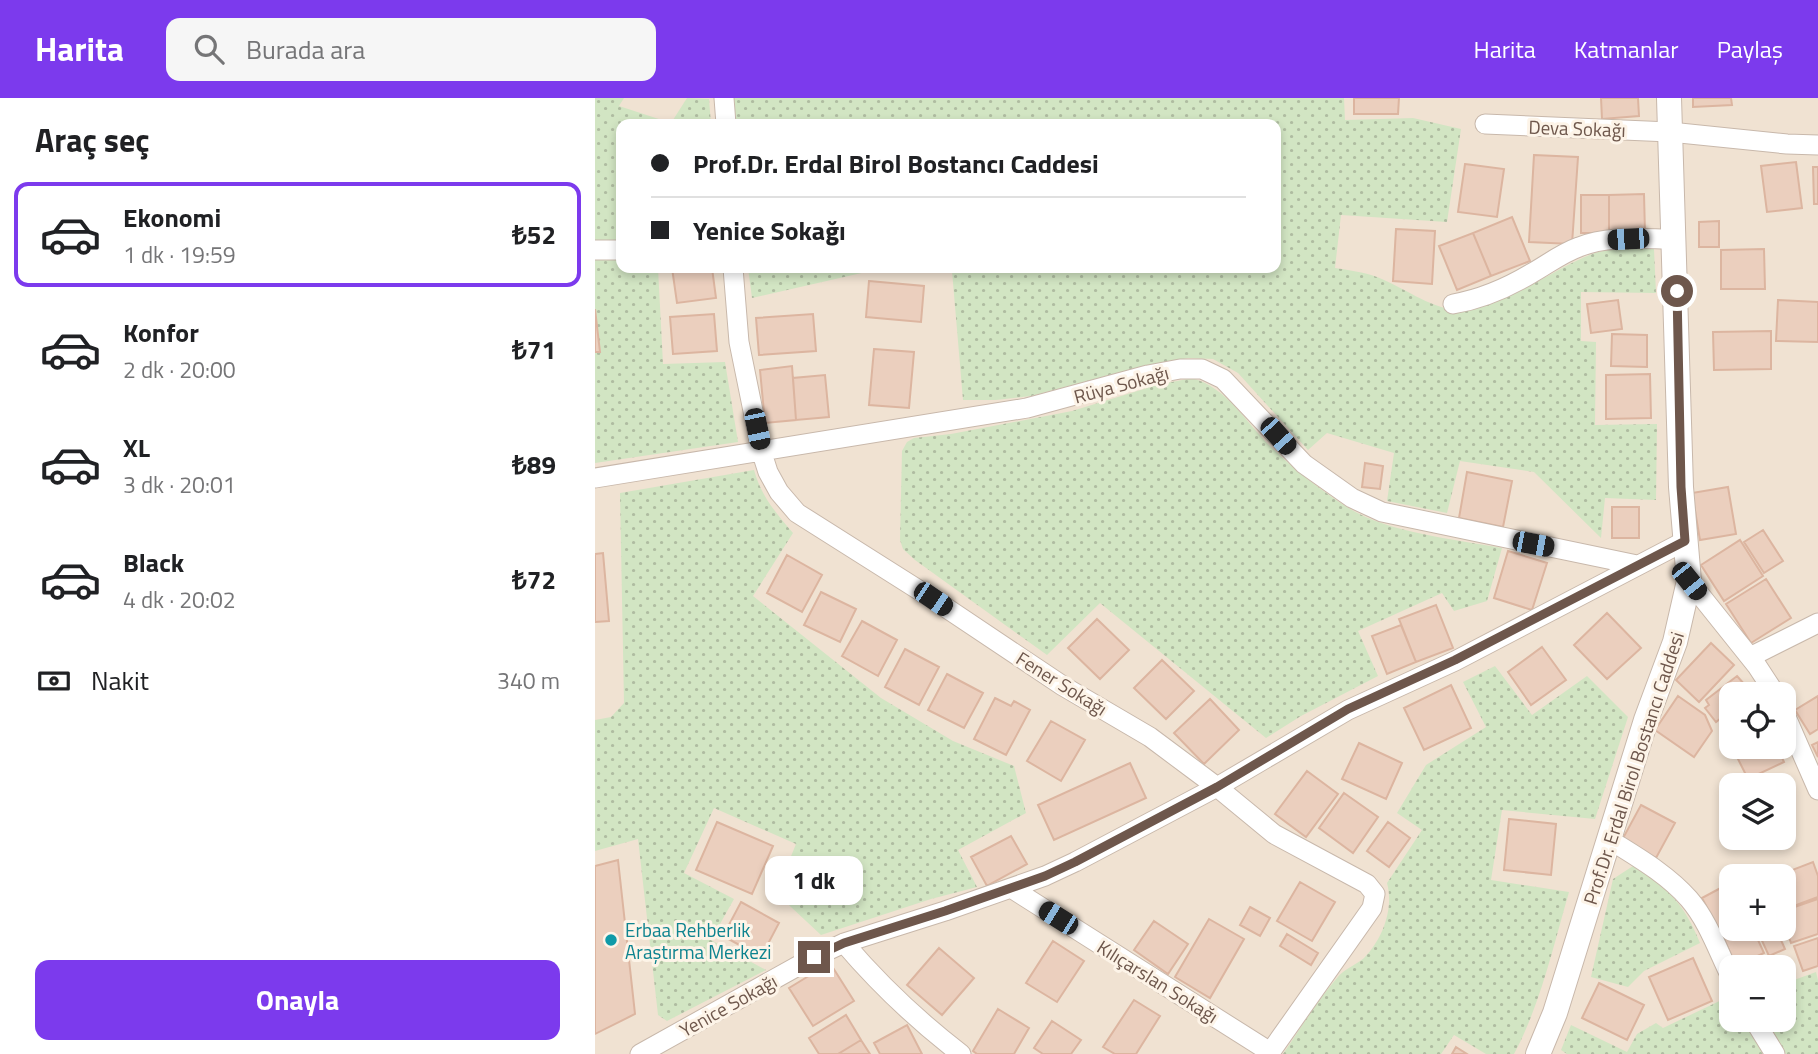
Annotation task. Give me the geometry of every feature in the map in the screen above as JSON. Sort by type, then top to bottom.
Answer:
[{"type":"street","points":[[724,98],[726,119]]},
{"type":"street","name":"Prof.Dr. Erdal Birol Bostancı Caddesi","points":[[1538,1054],[1559,1001],[1646,720],[1675,642],[1689,581],[1681,487],[1669,98]]},
{"type":"street","name":"Deva Sokağı","points":[[1485,124],[1670,132],[1818,145]]},
{"type":"street","points":[[1453,304],[1501,291],[1560,256],[1590,243],[1628,239],[1675,239]]},
{"type":"street","points":[[595,250],[616,250]]},
{"type":"street","name":"Fener Sokağı","points":[[733,273],[739,342],[761,450],[768,472],[779,492],[797,513],[1063,686],[1150,737],[1274,834],[1367,884],[1375,894],[1372,908],[1269,1053]]},
{"type":"street","name":"Rüya Sokağı","points":[[595,478],[1027,408],[1148,375],[1180,369],[1202,369],[1223,379],[1304,464],[1352,498],[1382,512],[1637,565]]},
{"type":"street","name":"Yenice Sokağı","points":[[640,1054],[844,943],[1045,876],[1110,845],[1217,787],[1348,709],[1466,655],[1685,541]]},
{"type":"street","points":[[1689,581],[1767,682]]},
{"type":"street","points":[[1750,657],[1818,623]]},
{"type":"street","points":[[1796,740],[1818,790]]},
{"type":"street","points":[[1610,840],[1672,882],[1705,922],[1721,955]]},
{"type":"street","name":"Kılıçarslan Sokağı","points":[[1011,888],[1269,1053]]},
{"type":"street","points":[[844,943],[870,974],[929,1030],[961,1054]]},
{"type":"street","points":[[1762,1032],[1775,1054]]},
{"type":"shaded area","points":[[595,98],[1818,98],[1818,1054],[595,1054]]},
{"type":"green space","points":[[595,98],[624,98],[619,106],[659,119],[616,119],[616,273],[658,273],[663,364],[725,362],[738,442],[595,463]]},
{"type":"green space","points":[[687,98],[709,99],[711,119],[674,119]]},
{"type":"green space","points":[[734,98],[1344,98],[1345,120],[1413,118],[1461,129],[1447,222],[1341,215],[1335,268],[1377,277],[1426,301],[1456,310],[1489,305],[1595,253],[1617,249],[1654,249],[1656,293],[1581,292],[1581,341],[1596,342],[1595,425],[1657,424],[1656,500],[1605,498],[1601,538],[1534,472],[1460,461],[1447,513],[1387,501],[1394,453],[1327,433],[1308,450],[1238,373],[1213,359],[1188,358],[1031,396],[963,400],[952,273],[1281,273],[1281,119],[736,119]]},
{"type":"green space","points":[[749,273],[862,273],[752,298]]},
{"type":"green space","points":[[1192,378],[1205,383],[1226,398],[1271,447],[1307,479],[1362,516],[1422,534],[1502,548],[1487,601],[1454,611],[1442,593],[1358,631],[1378,676],[1301,716],[1266,738],[1100,603],[1047,655],[903,549],[900,540],[902,451],[907,442],[914,438],[951,434],[1072,411],[1157,385]]},
{"type":"green space","points":[[754,470],[765,496],[793,533],[753,596],[881,698],[953,741],[1014,766],[1026,813],[958,850],[977,887],[821,935],[776,893],[796,844],[714,808],[684,873],[734,899],[711,940],[766,970],[667,1021],[658,1015],[638,839],[595,851],[595,720],[611,717],[624,703],[620,493]]},
{"type":"green space","points":[[1495,666],[1532,715],[1587,676],[1628,717],[1595,819],[1502,810],[1491,880],[1569,892],[1539,995],[1514,1054],[1486,1054],[1454,1035],[1441,1054],[1283,1054],[1337,978],[1364,958],[1377,942],[1388,913],[1387,883],[1422,830],[1397,813],[1426,765],[1486,727],[1463,682]]},
{"type":"green space","points":[[1633,866],[1674,898],[1688,918],[1700,943],[1644,971],[1628,987],[1591,977],[1613,879]]},
{"type":"green space","points":[[1816,972],[1818,1054],[1786,1054],[1772,1032],[1796,1032],[1796,979]]},
{"type":"green space","points":[[1719,1001],[1719,1032],[1751,1032],[1763,1054],[1567,1054],[1561,1050],[1571,1025],[1627,1052],[1637,1034],[1656,1023],[1663,1028]]},
{"type":"building","points":[[1354,98],[1399,98],[1398,114],[1354,114]]},
{"type":"building","points":[[1601,98],[1638,98],[1639,116],[1602,119]]},
{"type":"building","points":[[1693,98],[1731,98],[1732,105],[1693,107]]},
{"type":"building","points":[[1534,155],[1578,157],[1572,244],[1529,242]]},
{"type":"building","points":[[1796,162],[1802,208],[1767,212],[1761,166]]},
{"type":"building","points":[[1465,164],[1504,169],[1497,217],[1458,212]]},
{"type":"building","points":[[1813,167],[1818,167],[1818,204],[1814,204]]},
{"type":"building","points":[[1644,194],[1645,233],[1609,233],[1609,195]]},
{"type":"building","points":[[1581,195],[1609,195],[1609,233],[1581,233]]},
{"type":"building","points":[[1512,217],[1530,261],[1491,276],[1473,233]]},
{"type":"building","points":[[1719,221],[1719,247],[1699,247],[1699,222]]},
{"type":"building","points":[[1396,229],[1435,231],[1432,284],[1393,281]]},
{"type":"building","points":[[1473,233],[1491,276],[1457,290],[1439,246]]},
{"type":"building","points":[[1764,249],[1765,289],[1721,289],[1721,250]]},
{"type":"building","points":[[673,273],[713,273],[716,298],[677,303]]},
{"type":"building","points":[[869,281],[924,286],[921,322],[866,317]]},
{"type":"building","points":[[1618,300],[1622,329],[1591,333],[1587,304]]},
{"type":"building","points":[[1778,300],[1818,302],[1818,342],[1776,341]]},
{"type":"building","points":[[595,309],[600,352],[595,352]]},
{"type":"building","points":[[714,314],[717,351],[673,354],[670,317]]},
{"type":"building","points":[[813,314],[816,351],[759,355],[756,318]]},
{"type":"building","points":[[1771,331],[1771,369],[1714,370],[1713,332]]},
{"type":"building","points":[[1612,334],[1647,335],[1647,367],[1611,366]]},
{"type":"building","points":[[874,349],[914,352],[909,408],[869,405]]},
{"type":"building","points":[[792,366],[796,420],[765,423],[760,370]]},
{"type":"building","points":[[1650,374],[1651,418],[1606,419],[1606,375]]},
{"type":"building","points":[[825,375],[829,417],[796,420],[793,378]]},
{"type":"building","points":[[1365,463],[1383,466],[1380,489],[1362,487]]},
{"type":"building","points":[[1467,472],[1512,481],[1503,527],[1459,518]]},
{"type":"building","points":[[1728,487],[1736,534],[1700,540],[1692,493]]},
{"type":"building","points":[[1612,507],[1639,507],[1639,538],[1612,538]]},
{"type":"building","points":[[1763,530],[1783,561],[1764,573],[1744,542]]},
{"type":"building","points":[[1740,540],[1763,576],[1724,601],[1701,565]]},
{"type":"building","points":[[1508,551],[1547,563],[1532,610],[1494,598]]},
{"type":"building","points":[[603,553],[609,621],[595,622],[595,554]]},
{"type":"building","points":[[787,555],[822,575],[802,612],[767,593]]},
{"type":"building","points":[[1766,579],[1791,618],[1751,643],[1726,604]]},
{"type":"building","points":[[821,592],[856,609],[840,642],[804,625]]},
{"type":"building","points":[[1436,605],[1453,648],[1416,662],[1399,619]]},
{"type":"building","points":[[1607,613],[1641,648],[1607,679],[1574,645]]},
{"type":"building","points":[[1097,619],[1129,650],[1100,679],[1068,648]]},
{"type":"building","points":[[862,621],[897,640],[878,676],[842,656]]},
{"type":"building","points":[[1401,625],[1416,662],[1387,674],[1372,636]]},
{"type":"building","points":[[1711,643],[1734,665],[1699,702],[1676,680]]},
{"type":"building","points":[[1542,647],[1566,680],[1531,705],[1508,672]]},
{"type":"building","points":[[905,649],[939,667],[919,705],[885,687]]},
{"type":"building","points":[[1162,660],[1194,691],[1166,719],[1134,688]]},
{"type":"building","points":[[947,674],[983,693],[964,728],[928,710]]},
{"type":"building","points":[[1737,676],[1742,682],[1729,682]]},
{"type":"building","points":[[1451,685],[1471,728],[1424,750],[1404,708]]},
{"type":"building","points":[[1719,690],[1719,720],[1716,722],[1705,708],[1709,705],[1706,700]]},
{"type":"building","points":[[1678,696],[1705,715],[1712,731],[1694,757],[1655,730]]},
{"type":"building","points":[[1818,696],[1818,729],[1810,734],[1796,709]]},
{"type":"building","points":[[995,698],[1011,706],[1014,701],[1030,710],[1006,755],[974,739]]},
{"type":"building","points":[[1210,699],[1239,730],[1204,764],[1174,733]]},
{"type":"building","points":[[1051,721],[1085,740],[1061,781],[1027,761]]},
{"type":"building","points":[[1818,742],[1818,757],[1812,745]]},
{"type":"building","points":[[1359,743],[1402,763],[1386,799],[1342,779]]},
{"type":"building","points":[[1738,759],[1783,759],[1784,762],[1761,773],[1745,773]]},
{"type":"building","points":[[1130,763],[1146,798],[1054,840],[1038,805]]},
{"type":"building","points":[[1307,771],[1338,794],[1306,837],[1275,814]]},
{"type":"building","points":[[1344,793],[1378,817],[1353,853],[1319,828]]},
{"type":"building","points":[[1641,805],[1675,823],[1656,858],[1622,840]]},
{"type":"building","points":[[1509,819],[1556,824],[1551,875],[1504,870]]},
{"type":"building","points":[[717,822],[773,846],[752,894],[696,870]]},
{"type":"building","points":[[1388,822],[1410,838],[1389,867],[1367,851]]},
{"type":"building","points":[[1011,836],[1027,864],[987,886],[971,857]]},
{"type":"building","name":"Erbaa Rehberlik Araştırma Merkezi","points":[[618,860],[635,1014],[595,1034],[595,866]]},
{"type":"building","points":[[1813,862],[1818,876],[1818,897],[1796,905],[1796,869]]},
{"type":"building","points":[[1300,882],[1335,902],[1312,941],[1277,921]]},
{"type":"building","points":[[1719,889],[1719,929],[1718,929],[1702,898]]},
{"type":"building","points":[[1818,899],[1818,934],[1791,943],[1790,941],[1796,941],[1796,907]]},
{"type":"building","points":[[741,902],[779,923],[761,957],[723,936]]},
{"type":"building","points":[[1250,907],[1270,918],[1260,936],[1240,925]]},
{"type":"building","points":[[1209,919],[1244,939],[1210,998],[1175,977]]},
{"type":"building","points":[[1154,921],[1188,944],[1168,974],[1134,950]]},
{"type":"building","points":[[1287,934],[1318,953],[1311,965],[1280,946]]},
{"type":"building","points":[[1818,938],[1818,966],[1803,971],[1794,946]]},
{"type":"building","points":[[1053,941],[1084,961],[1057,1002],[1026,983]]},
{"type":"building","points":[[1725,941],[1758,941],[1764,953],[1760,955],[1731,955]]},
{"type":"building","points":[[1762,941],[1781,941],[1785,949],[1769,955]]},
{"type":"building","points":[[939,948],[974,978],[942,1015],[907,985]]},
{"type":"building","points":[[1693,958],[1712,1001],[1668,1020],[1649,977]]},
{"type":"building","points":[[830,963],[854,1001],[813,1026],[789,988]]},
{"type":"building","points":[[1599,983],[1644,1005],[1627,1040],[1582,1018]]},
{"type":"building","points":[[1134,1000],[1160,1016],[1136,1054],[1115,1054],[1103,1047]]},
{"type":"building","points":[[998,1009],[1029,1028],[1014,1054],[977,1054],[973,1051]]},
{"type":"building","points":[[846,1015],[861,1040],[838,1054],[819,1054],[809,1038]]},
{"type":"building","points":[[1052,1021],[1081,1040],[1071,1054],[1043,1054],[1034,1048]]},
{"type":"building","points":[[907,1025],[922,1054],[880,1054],[874,1043]]},
{"type":"building","points":[[861,1040],[870,1054],[838,1054]]},
{"type":"building","points":[[1456,1047],[1467,1054],[1452,1054]]},
{"type":"place","name":"Erbaa Rehberlik Araştırma Merkezi","points":[[611,940]]},
{"type":"route","points":[[814,957],[844,943],[1045,876],[1075,862],[1217,787],[1348,709],[1455,660],[1685,541],[1681,487],[1677,291]]}]
